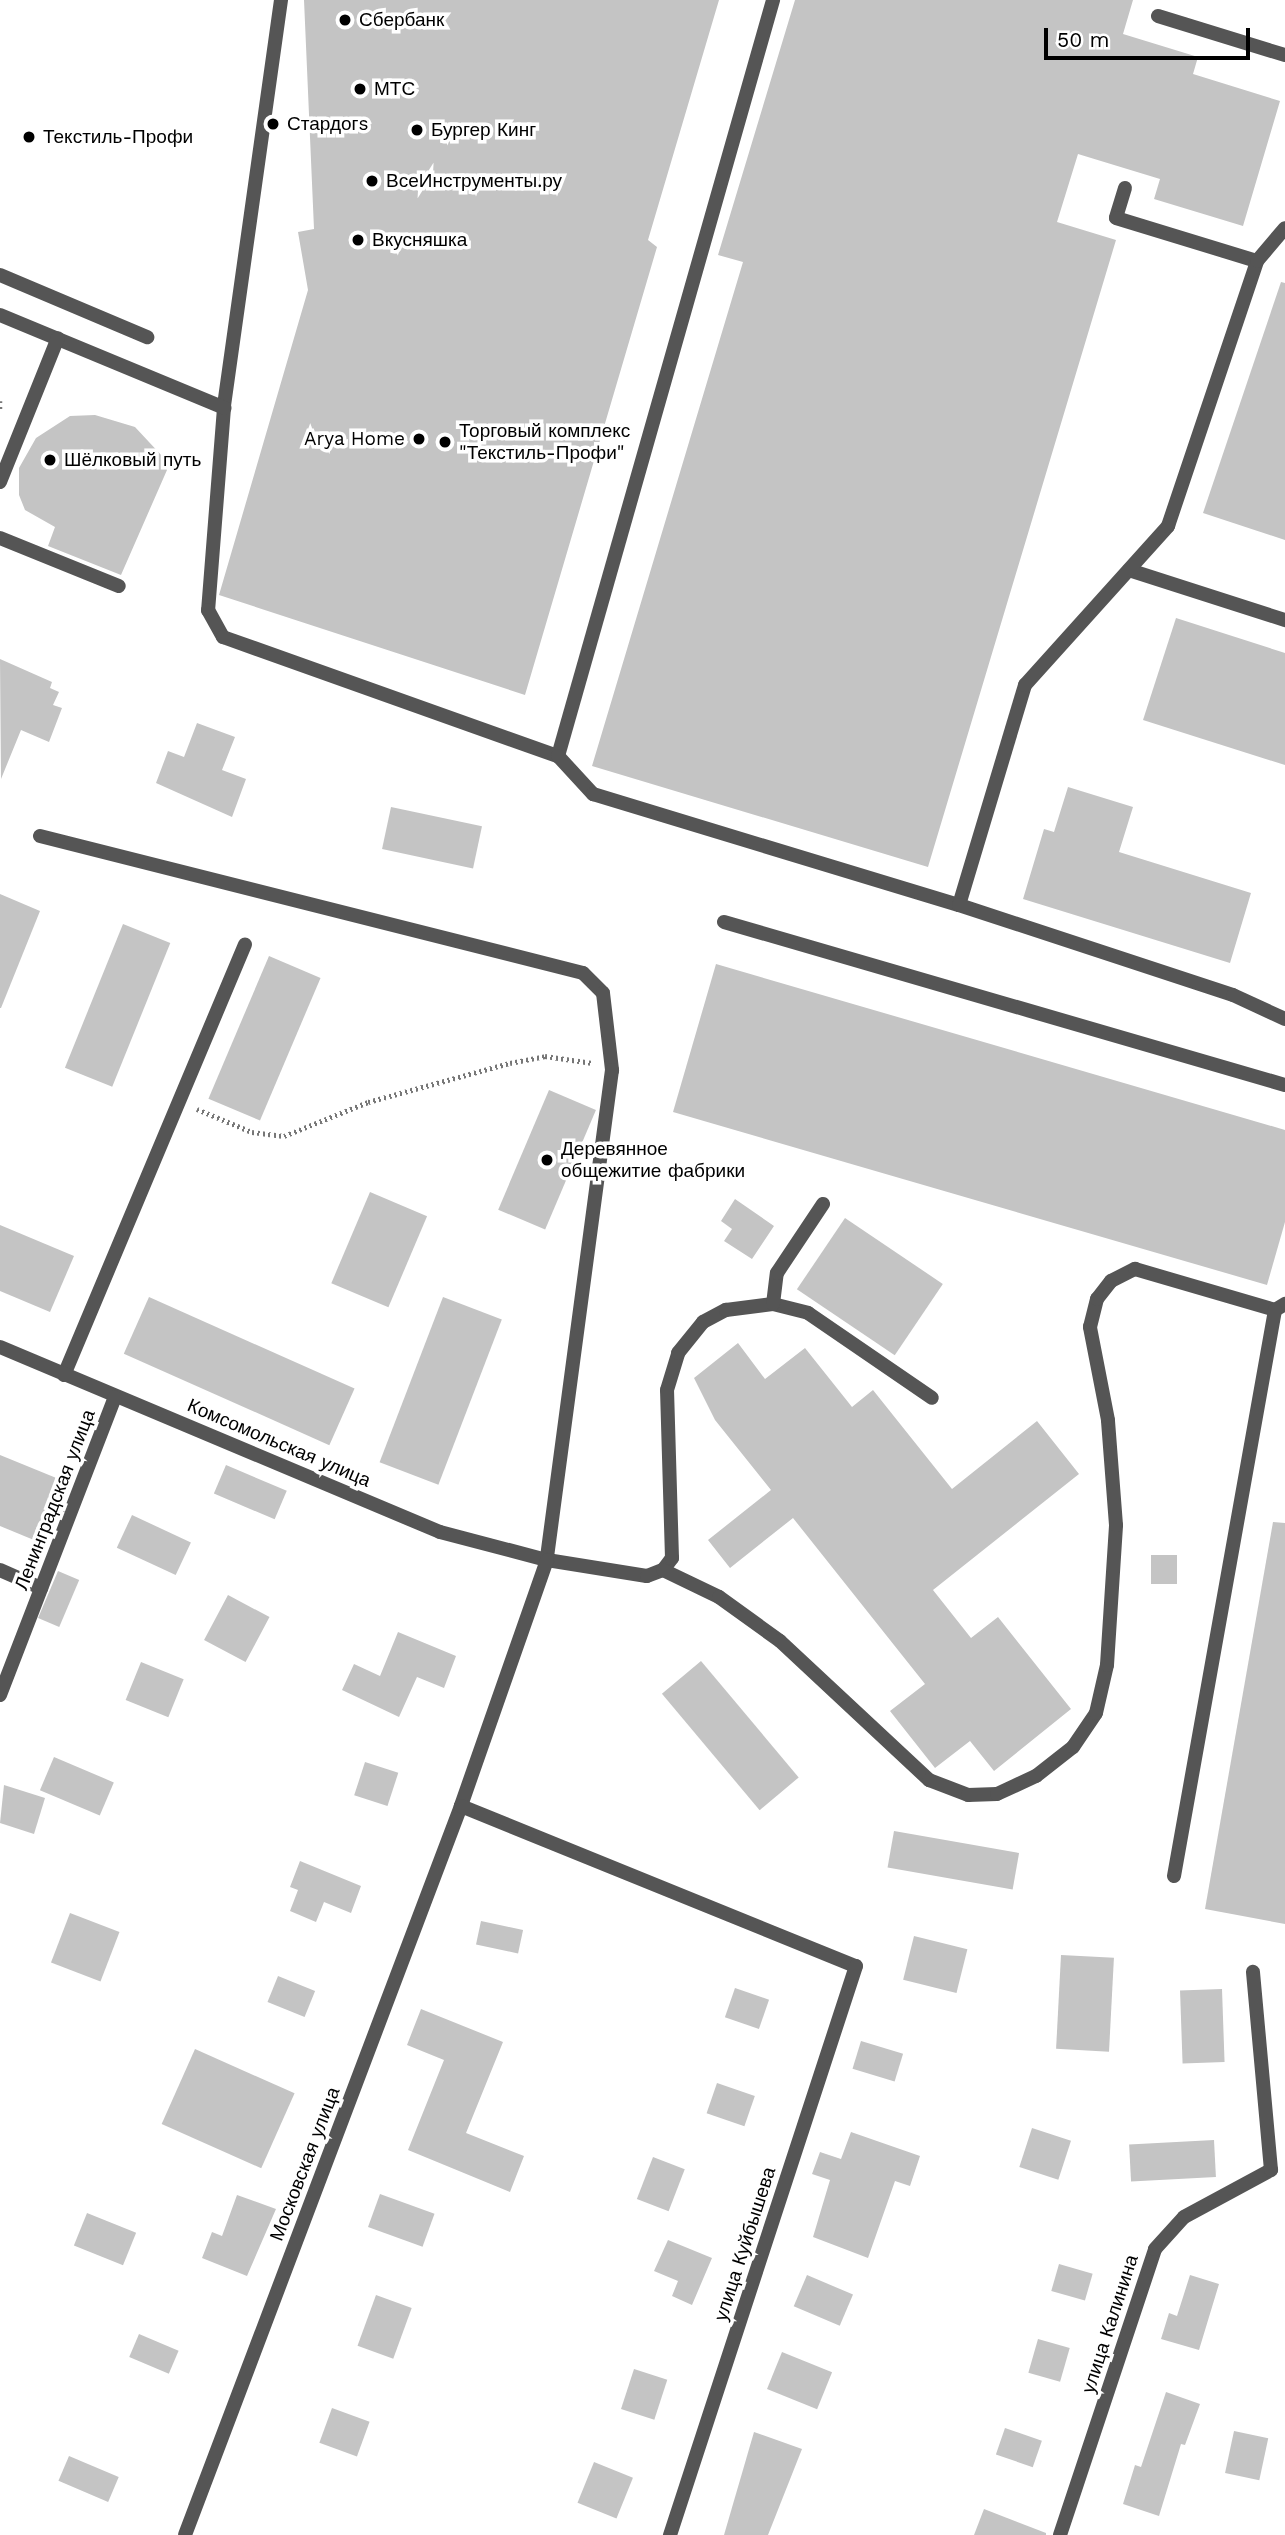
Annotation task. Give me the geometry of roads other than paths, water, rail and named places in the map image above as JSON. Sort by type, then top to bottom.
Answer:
[{"type":"street","points":[[281,0],[224,408],[208,610],[223,637],[558,755],[593,794],[959,905],[1233,995],[1285,1019]]},
{"type":"street","points":[[558,755],[773,0]]},
{"type":"street","points":[[1158,16],[1285,55]]},
{"type":"street","points":[[1125,188],[1116,218],[1257,261]]},
{"type":"street","points":[[959,905],[1025,685],[1168,526],[1257,261],[1285,228]]},
{"type":"street","points":[[0,275],[147,337]]},
{"type":"street","points":[[0,315],[224,408]]},
{"type":"street","points":[[0,482],[58,338]]},
{"type":"street","points":[[0,538],[119,586]]},
{"type":"street","points":[[1129,570],[1285,620]]},
{"type":"street","name":"Московская улица","points":[[40,835],[583,973],[603,993],[609,1016],[612,1070],[547,1560],[461,1806],[185,2535]]},
{"type":"street","points":[[724,922],[1285,1085]]},
{"type":"street","points":[[64,1375],[244,944]]},
{"type":"street","points":[[597,1065],[612,1070]]},
{"type":"street","points":[[773,1304],[777,1273],[823,1204]]},
{"type":"street","points":[[932,1398],[808,1313],[773,1304],[726,1310],[703,1322],[678,1353],[667,1390],[674,1538],[672,1558],[663,1570],[719,1597],[780,1641],[929,1780],[968,1795],[998,1794],[1037,1776],[1073,1747],[1096,1713],[1107,1665],[1116,1525],[1108,1420],[1090,1327],[1097,1299],[1111,1281],[1135,1269],[1280,1307],[1174,1876]]},
{"type":"street","name":"Комсомольская улица","points":[[0,1347],[440,1532],[547,1560],[647,1576],[663,1570]]},
{"type":"street","name":"Ленинградская улица","points":[[0,1695],[115,1396]]},
{"type":"street","points":[[0,1570],[41,1588]]},
{"type":"street","name":"улица Куйбышева","points":[[461,1806],[856,1966],[670,2535]]},
{"type":"street","name":"улица Калинина","points":[[1060,2535],[1155,2249],[1184,2217],[1271,2170],[1253,1972]]},
{"type":"place","name":"Сбербанк","points":[[345,20]]},
{"type":"place","name":"МТС","points":[[360,89]]},
{"type":"place","name":"Стардогs","points":[[273,124]]},
{"type":"place","name":"Бургер Кинг","points":[[417,130]]},
{"type":"place","name":"Текстиль-Профи","points":[[29,137]]},
{"type":"place","name":"ВсеИнструменты.ру","points":[[372,181]]},
{"type":"place","name":"Вкусняшка","points":[[358,240]]},
{"type":"place","name":"Arya Home","points":[[419,439]]},
{"type":"place","name":"Торговый комплекс \"Текстиль-Профи\"","points":[[445,442]]},
{"type":"place","name":"Шёлковый путь","points":[[50,460]]},
{"type":"place","name":"Деревянное общежитие фабрики","points":[[547,1160]]}]
